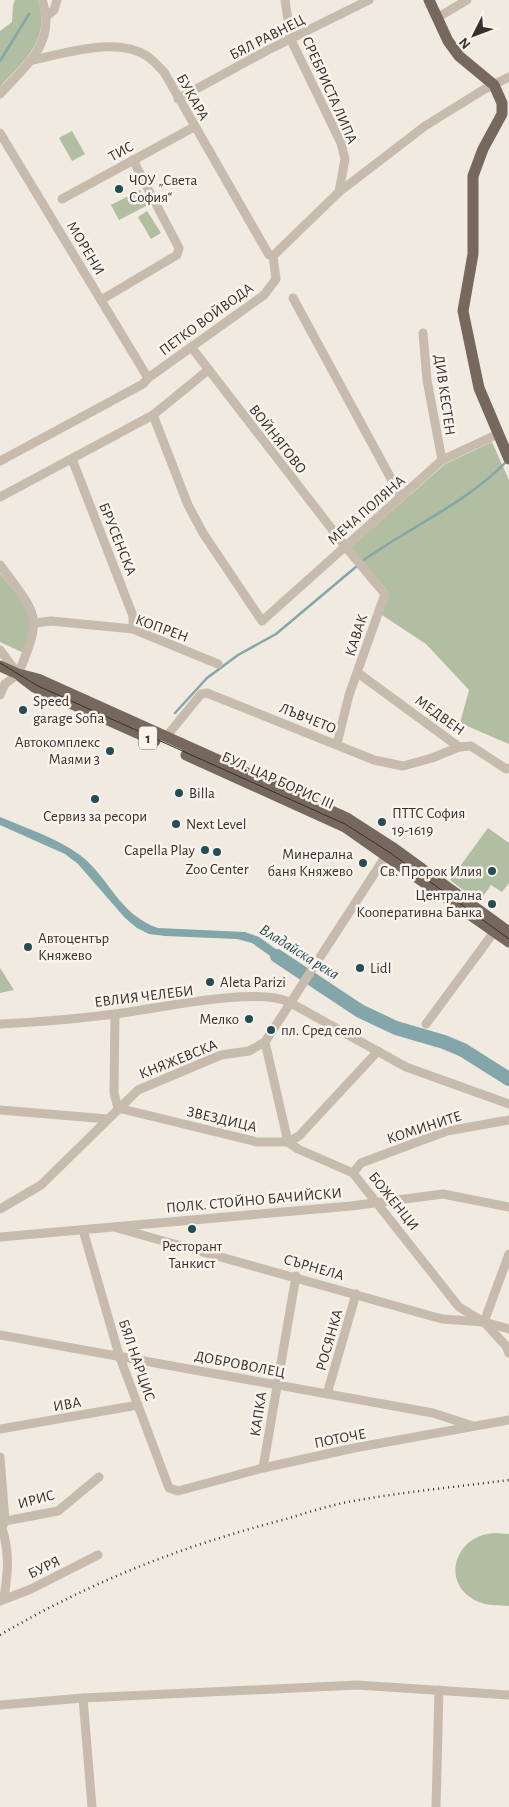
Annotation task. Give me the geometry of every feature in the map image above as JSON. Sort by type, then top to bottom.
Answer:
[{"type":"main road","points":[[429,0],[448,41],[458,56],[494,85],[501,98],[503,110],[482,149],[473,176],[473,254],[463,311],[476,375],[509,459]]},
{"type":"main road","name":"БУЛ. ЦАР БОРИС III","points":[[0,666],[18,674],[38,679],[347,818],[497,928],[509,942]]},
{"type":"main road","name":"БУЛ. ЦАР БОРИС III","points":[[18,674],[34,686],[345,827],[390,851]]},
{"type":"main road","name":"БУЛ. ЦАР БОРИС III","points":[[497,928],[509,932]]},
{"type":"street","points":[[0,94],[43,42],[47,16],[42,0]]},
{"type":"street","points":[[47,16],[54,10],[57,0]]},
{"type":"street","name":"СРЕБРИСТА ЛИПА","points":[[285,0],[291,40],[341,143],[345,159],[339,192]]},
{"type":"street","points":[[437,18],[467,0]]},
{"type":"street","name":"БЯЛ РАВНЕЦ","points":[[178,99],[366,1]]},
{"type":"street","name":"БУКАРА","points":[[29,61],[86,48],[121,47],[146,56],[164,72],[269,254],[273,256]]},
{"type":"street","points":[[273,256],[339,192],[425,126],[509,77]]},
{"type":"street","name":"ТИС","points":[[46,208],[194,127]]},
{"type":"street","name":"МОРЕНИ","points":[[0,134],[148,378]]},
{"type":"street","points":[[102,300],[177,255],[179,248],[133,160]]},
{"type":"street","name":"ПЕТКО ВОЙВОДА","points":[[0,461],[143,384],[148,378],[192,348],[272,288],[276,279],[273,256]]},
{"type":"street","points":[[293,298],[401,497]]},
{"type":"street","name":"ДИВ КЕСТЕН","points":[[423,333],[429,390],[442,460]]},
{"type":"street","name":"ВОЙНЯГОВО","points":[[192,348],[207,371],[345,546]]},
{"type":"street","points":[[0,497],[153,415],[207,371]]},
{"type":"street","name":"МЕЧА ПОЛЯНА","points":[[153,415],[188,505],[203,533],[262,621],[442,460],[498,434]]},
{"type":"street","name":"БРУСЕНСКА","points":[[72,459],[133,616],[133,629]]},
{"type":"street","name":"КАВАК","points":[[337,744],[349,695],[385,594],[345,546]]},
{"type":"street","points":[[0,565],[32,609],[35,623],[18,674],[2,683],[0,695]]},
{"type":"street","name":"КОПРЕН","points":[[35,623],[51,621],[133,629],[218,664]]},
{"type":"street","name":"БУЛ. ЦАР БОРИС III","points":[[0,650],[18,674]]},
{"type":"street","name":"МЕДВЕН","points":[[358,673],[459,747],[471,746],[506,769],[509,768]]},
{"type":"street","name":"ЛЪВЧЕТО","points":[[166,737],[201,694],[207,693],[374,760],[403,766],[432,758],[459,747]]},
{"type":"street","points":[[378,1051],[299,1136],[288,1142],[265,1042],[312,967],[390,851]]},
{"type":"street","points":[[426,1024],[497,928]]},
{"type":"street","name":"ЕВЛИЯ ЧЕЛЕБИ","points":[[0,1024],[115,1014],[253,996],[271,996],[290,1002],[406,1066],[509,1104]]},
{"type":"street","points":[[115,1014],[114,1094],[118,1108]]},
{"type":"street","name":"КНЯЖЕВСКА","points":[[0,1209],[41,1185],[118,1108],[148,1084],[221,1055],[256,1048],[265,1042]]},
{"type":"street","name":"ЗВЕЗДИЦА","points":[[118,1108],[257,1142],[288,1142]]},
{"type":"street","points":[[0,1110],[108,1118]]},
{"type":"street","name":"КОМИНИТЕ","points":[[354,1173],[361,1163],[447,1131],[509,1120]]},
{"type":"street","name":"БОЖЕНЦИ","points":[[288,1142],[298,1150],[354,1173],[459,1307],[484,1322],[506,1346],[509,1353]]},
{"type":"street","name":"ПОЛК. СТОЙНО БАЧИЙСКИ","points":[[0,1236],[379,1203],[443,1194],[509,1208]]},
{"type":"street","name":"СЪРНЕЛА","points":[[112,1227],[296,1276],[442,1319],[484,1322],[509,1329]]},
{"type":"street","name":"БЯЛ НАРЦИС","points":[[83,1230],[119,1355],[169,1488],[178,1491]]},
{"type":"street","points":[[484,1322],[509,1254]]},
{"type":"street","name":"КАПКА","points":[[263,1468],[296,1276]]},
{"type":"street","name":"РОСЯНКА","points":[[327,1394],[356,1294]]},
{"type":"street","name":"ДОБРОВОЛЕЦ","points":[[0,1335],[432,1413],[473,1426]]},
{"type":"street","name":"ИВА","points":[[0,1429],[138,1406]]},
{"type":"street","name":"ПОТОЧЕ","points":[[178,1491],[263,1468],[509,1420]]},
{"type":"street","points":[[0,1457],[2,1528],[8,1547],[8,1564],[2,1599]]},
{"type":"street","name":"ИРИС","points":[[2,1522],[58,1510],[99,1477]]},
{"type":"street","name":"БУРЯ","points":[[2,1599],[31,1589],[98,1555]]},
{"type":"street","points":[[0,1705],[83,1698],[357,1685],[509,1695]]},
{"type":"street","points":[[436,1807],[439,1690]]},
{"type":"street","points":[[83,1698],[92,1807]]},
{"type":"green space","points":[[15,0],[38,0],[41,27],[33,48],[0,87],[0,31],[12,22]]},
{"type":"green space","points":[[72,131],[85,154],[72,161],[59,138]]},
{"type":"green space","points":[[140,190],[148,205],[119,220],[111,205]]},
{"type":"green space","points":[[147,211],[161,233],[151,239],[138,217]]},
{"type":"green space","points":[[492,442],[509,480],[509,744],[460,723],[469,690],[426,644],[379,613],[386,591],[351,547],[445,464]]},
{"type":"green space","points":[[0,573],[32,614],[24,653],[0,642]]},
{"type":"green space","points":[[488,828],[509,843],[509,883],[502,892],[491,885],[479,902],[450,880]]},
{"type":"green space","points":[[0,968],[14,990],[0,993]]},
{"type":"green space","points":[[494,1533],[509,1534],[509,1606],[485,1604],[469,1596],[460,1587],[456,1575],[456,1564],[460,1553],[468,1543],[479,1536]]},
{"type":"water","points":[[0,817],[51,838],[80,855],[99,874],[124,905],[144,922],[158,928],[245,932],[259,937],[295,963],[290,970],[252,943],[237,939],[149,934],[137,928],[125,918],[78,864],[65,854],[0,825]]},
{"type":"waterway","points":[[0,61],[29,14]]},
{"type":"waterway","points":[[361,562],[473,491],[506,462]]},
{"type":"waterway","points":[[175,713],[207,678],[238,655],[276,634],[357,566]]},
{"type":"waterway","name":"Владайска река","points":[[277,956],[360,1011],[396,1028],[444,1042],[463,1050],[509,1079]]},
{"type":"tram line","points":[[0,663],[38,686],[345,824],[389,852],[509,939]]},
{"type":"railway","points":[[0,1635],[69,1598],[104,1582],[174,1553],[210,1541],[348,1502],[408,1492],[509,1480]]},
{"type":"place","name":"ЧОУ „Света София“","points":[[119,189]]},
{"type":"place","name":"Speed garage Sofia","points":[[23,710]]},
{"type":"place","name":"Автокомплекс Маями 3","points":[[110,751]]},
{"type":"place","name":"Billa","points":[[179,793]]},
{"type":"place","name":"Сервиз за ресори","points":[[95,799]]},
{"type":"place","name":"ПТТС София 19-1619","points":[[382,822]]},
{"type":"place","name":"Next Level","points":[[176,824]]},
{"type":"place","name":"Capella Play","points":[[205,850]]},
{"type":"place","name":"Zoo Center","points":[[217,852]]},
{"type":"place","name":"Минерална баня Княжево","points":[[363,863]]},
{"type":"place","name":"Св. Пророк Илия","points":[[492,871]]},
{"type":"place","name":"Централна Кооперативна Банка","points":[[492,904]]},
{"type":"place","name":"Автоцентър Княжево","points":[[28,947]]},
{"type":"place","name":"Lidl","points":[[360,968]]},
{"type":"place","name":"Aleta Parizi","points":[[210,982]]},
{"type":"place","name":"Мелко","points":[[249,1019]]},
{"type":"place","name":"пл. Сред село","points":[[271,1030]]},
{"type":"place","name":"Ресторант Танкист","points":[[192,1229]]}]
